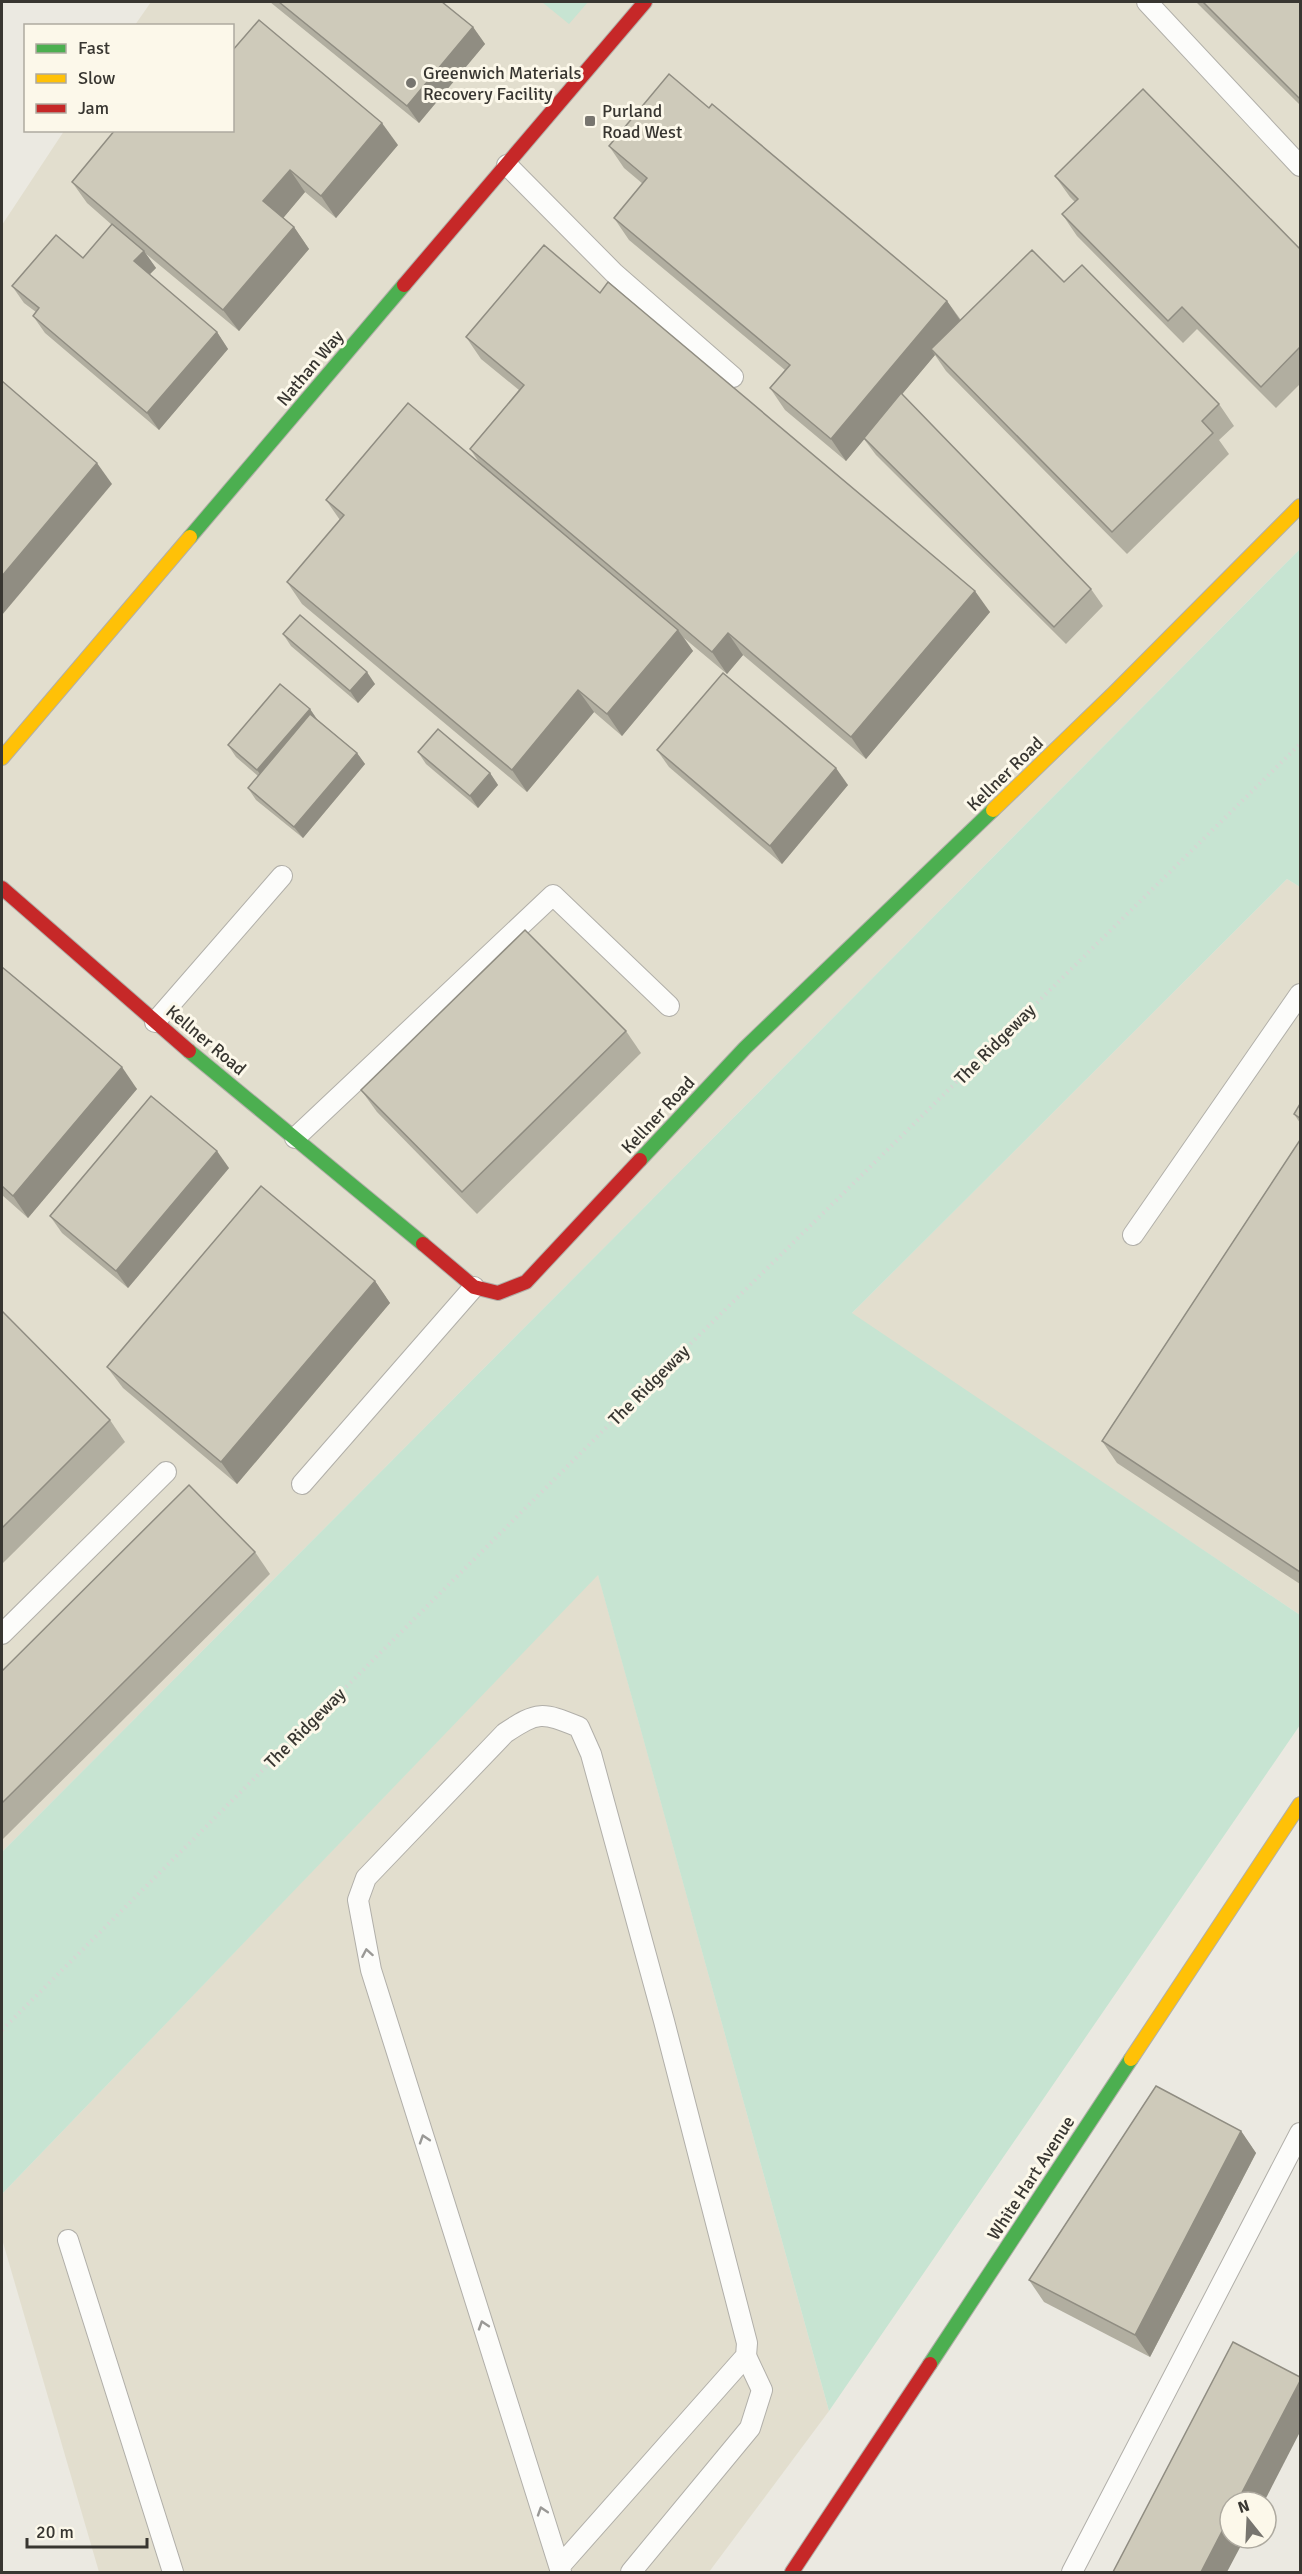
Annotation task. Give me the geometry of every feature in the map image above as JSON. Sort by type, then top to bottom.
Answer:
[{"type":"street","name":"Nathan Way","points":[[2,758],[645,2]]},
{"type":"street","name":"Kellner Road","points":[[2,888],[155,1022],[474,1287],[498,1293],[526,1282],[745,1048],[1114,693],[1300,506]]},
{"type":"street","name":"White Hart Avenue","points":[[792,2572],[1300,1804]]},
{"type":"lane","points":[[1147,2],[1300,166]]},
{"type":"lane","points":[[507,165],[614,273],[733,378]]},
{"type":"lane","points":[[155,1022],[282,876]]},
{"type":"lane","points":[[295,1138],[553,895],[669,1006]]},
{"type":"lane","points":[[1133,1235],[1300,994]]},
{"type":"lane","points":[[302,1484],[474,1287]]},
{"type":"lane","points":[[2,1634],[166,1472]]},
{"type":"lane","points":[[560,2569],[370,1970],[358,1900],[366,1878],[505,1733],[530,1716],[555,1717],[579,1727],[591,1754],[742,2319],[747,2343],[746,2356],[762,2390],[750,2428],[631,2572]]},
{"type":"lane","points":[[1072,2572],[1300,2133]]},
{"type":"lane","points":[[68,2240],[173,2572]]},
{"type":"lane","points":[[560,2569],[746,2356]]},
{"type":"path","name":"The Ridgeway","points":[[2,2030],[678,1356],[1300,744]]},
{"type":"shaded area","points":[[151,2],[1300,2],[1300,549],[2,1852],[2,225],[63,132],[234,132],[234,24],[136,24]]},
{"type":"shaded area","points":[[1287,879],[1300,887],[1300,1615],[851,1314]]},
{"type":"shaded area","points":[[598,1574],[829,2411],[709,2572],[99,2572],[2,2239],[2,2194]]},
{"type":"green space","points":[[542,2],[588,2],[569,24]]},
{"type":"green space","points":[[1300,549],[1300,887],[1287,879],[852,1313],[1300,1615],[1300,1725],[829,2411],[598,1575],[2,2194],[2,1852]]},
{"type":"building","name":"Greenwich Materials Recovery Facility","points":[[279,2],[442,2],[473,27],[407,106]]},
{"type":"building","points":[[1203,2],[1300,2],[1300,99]]},
{"type":"building","points":[[259,20],[382,123],[321,196],[290,170],[263,201],[294,227],[223,310],[72,182],[113,132],[234,132],[234,49]]},
{"type":"building","points":[[669,74],[709,108],[712,104],[947,301],[831,439],[770,388],[790,365],[614,218],[647,178],[609,146]]},
{"type":"building","points":[[1143,89],[1300,249],[1300,347],[1261,387],[1182,307],[1168,321],[1062,214],[1078,199],[1055,176]]},
{"type":"building","points":[[112,224],[144,251],[134,261],[217,332],[147,413],[33,316],[39,308],[12,286],[56,235],[83,258]]},
{"type":"building","points":[[544,245],[600,293],[608,282],[975,591],[851,737],[728,633],[712,652],[470,449],[524,385],[466,337]]},
{"type":"building","points":[[1032,250],[1064,282],[1082,265],[1219,404],[1202,421],[1213,433],[1112,532],[931,349]]},
{"type":"building","points":[[2,381],[97,463],[2,576]]},
{"type":"building","points":[[901,393],[1091,589],[1054,627],[864,438]]},
{"type":"building","points":[[408,403],[678,630],[607,714],[578,690],[512,770],[287,582],[344,515],[326,500]]},
{"type":"building","points":[[300,615],[367,672],[350,691],[283,634]]},
{"type":"building","points":[[723,673],[836,768],[770,846],[657,750]]},
{"type":"building","points":[[280,684],[310,709],[257,770],[228,745]]},
{"type":"building","points":[[310,714],[357,753],[294,827],[248,788]]},
{"type":"building","points":[[438,729],[490,773],[470,796],[418,752]]},
{"type":"building","points":[[525,930],[626,1031],[462,1192],[361,1090]]},
{"type":"building","points":[[2,967],[122,1067],[13,1196],[2,1186]]},
{"type":"building","points":[[151,1096],[217,1151],[116,1271],[50,1216]]},
{"type":"building","points":[[1300,1104],[1300,1118],[1294,1114]]},
{"type":"building","points":[[1300,1140],[1300,1572],[1102,1441]]},
{"type":"building","points":[[261,1186],[375,1281],[221,1462],[107,1367]]},
{"type":"building","points":[[2,1311],[110,1420],[2,1528]]},
{"type":"building","points":[[189,1485],[255,1552],[2,1803],[2,1671]]},
{"type":"building","points":[[1156,2086],[1241,2131],[1135,2335],[1029,2280]]},
{"type":"building","points":[[1233,2342],[1300,2377],[1243,2490],[1218,2490],[1218,2539],[1201,2572],[1113,2572]]},
{"type":"traffic: fast","points":[[190,537],[404,285]]},
{"type":"traffic: fast","points":[[640,1160],[745,1048],[993,810]]},
{"type":"traffic: fast","points":[[189,1051],[423,1244]]},
{"type":"traffic: fast","points":[[930,2364],[1131,2059]]},
{"type":"traffic: slow","points":[[993,810],[1114,693],[1300,506]]},
{"type":"traffic: slow","points":[[2,758],[190,537]]},
{"type":"traffic: slow","points":[[1131,2059],[1300,1804]]},
{"type":"traffic: jam","points":[[404,285],[645,2]]},
{"type":"traffic: jam","points":[[2,888],[189,1051]]},
{"type":"traffic: jam","points":[[423,1244],[474,1287],[498,1293],[526,1282],[640,1160]]},
{"type":"traffic: jam","points":[[792,2572],[930,2364]]},
{"type":"place","name":"Greenwich Materials Recovery Facility","points":[[411,83]]},
{"type":"place","name":"Purland Road West","points":[[590,121]]}]
